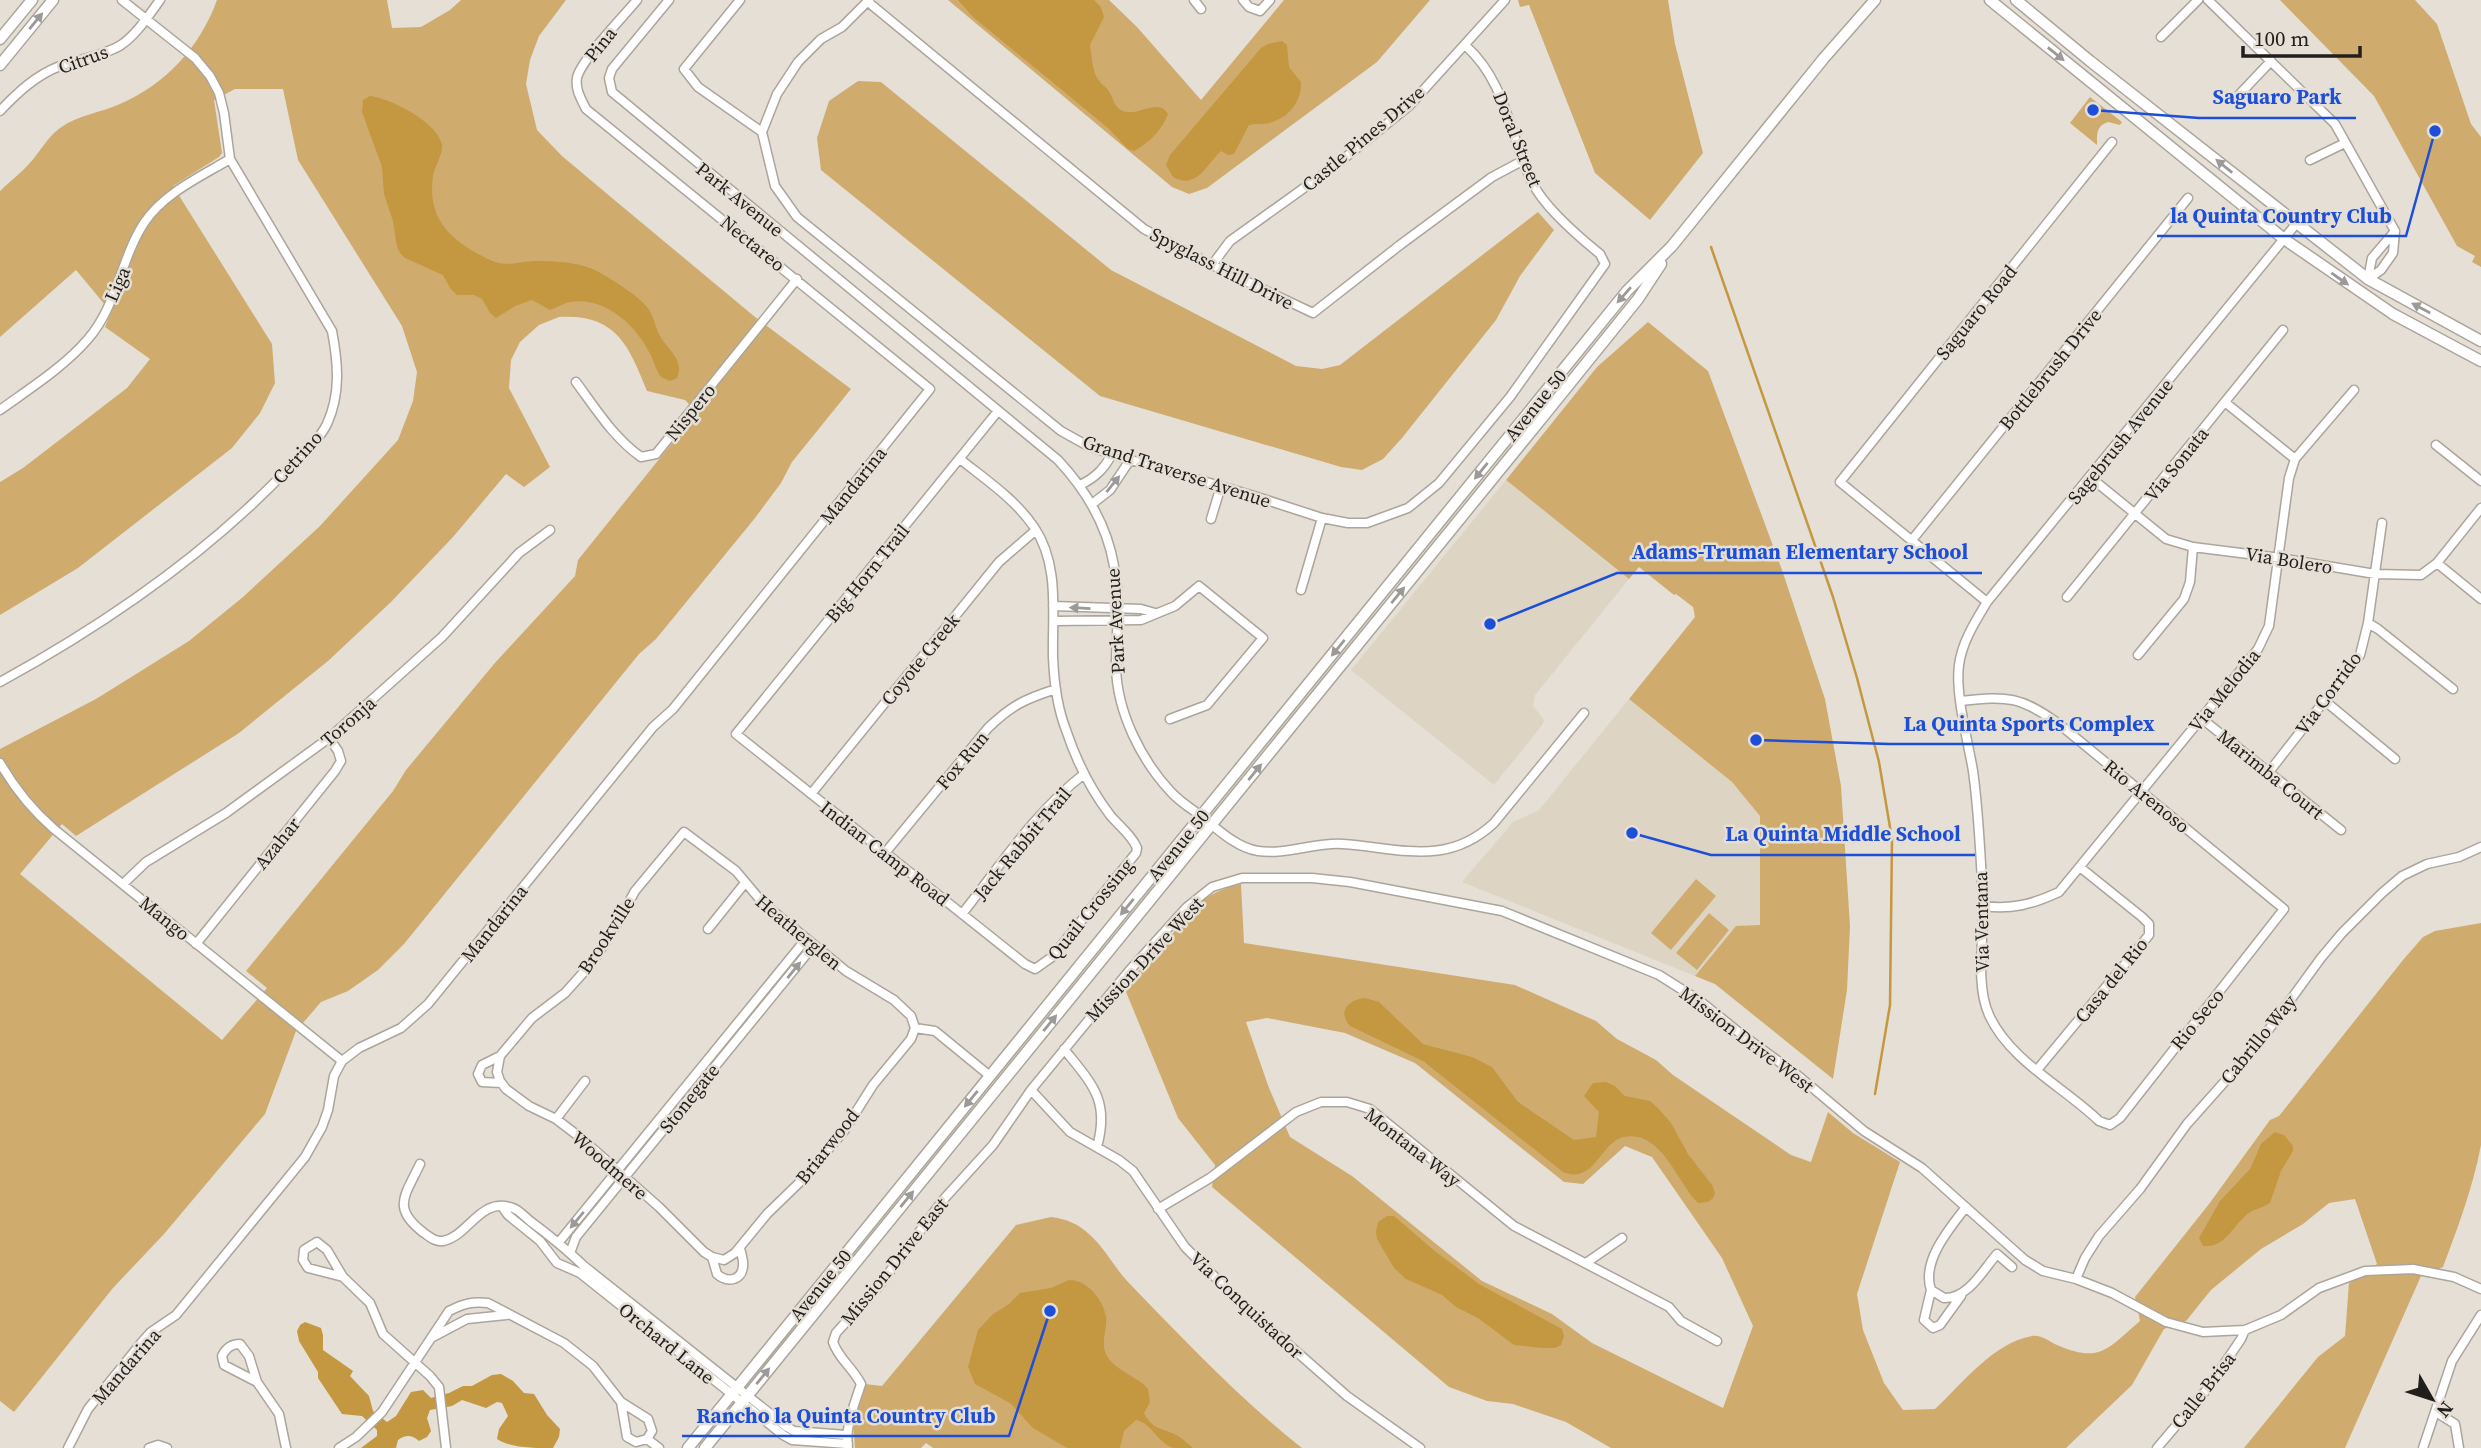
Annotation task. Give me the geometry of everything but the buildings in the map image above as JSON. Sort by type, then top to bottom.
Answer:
[{"type":"main road","points":[[0,40],[32,0]]},
{"type":"main road","points":[[0,65],[53,0]]},
{"type":"main road","name":"Avenue 50","points":[[688,1448],[1627,291],[1672,246],[1824,58],[1875,0]]},
{"type":"main road","points":[[1990,0],[2284,239],[2393,314],[2481,361]]},
{"type":"main road","points":[[2016,0],[2368,279],[2481,341]]},
{"type":"main road","name":"Avenue 50","points":[[705,1448],[1638,299],[1672,246]]},
{"type":"street","name":"Cetrino","points":[[0,682],[141,596],[197,553],[273,485],[326,425],[337,390],[338,360],[332,331],[230,159],[224,113],[219,93],[210,76],[195,58],[122,0]]},
{"type":"street","name":"Citrus","points":[[0,111],[17,93],[57,67],[120,46],[160,0]]},
{"type":"street","name":"Pina","points":[[579,94],[577,78],[584,63],[637,0]]},
{"type":"street","name":"Park Avenue","points":[[669,0],[612,69],[609,84],[612,92],[1058,460],[1080,485],[1092,504],[1114,566],[1118,610],[1116,670],[1122,703],[1136,741],[1154,771],[1173,794],[1201,817],[1239,844],[1257,851],[1280,851],[1329,844],[1435,853],[1482,834],[1494,823],[1584,713]]},
{"type":"street","points":[[740,0],[684,69],[698,86],[762,132],[777,94],[798,62],[821,39],[842,27],[869,1]]},
{"type":"street","points":[[1194,0],[1201,9]]},
{"type":"street","points":[[1243,0],[1249,7],[1260,11],[1270,0]]},
{"type":"street","name":"Castle Pines Drive","points":[[1212,265],[1230,241],[1336,165],[1409,106],[1505,0]]},
{"type":"street","points":[[2161,37],[2198,0]]},
{"type":"street","points":[[2208,0],[2335,124],[2395,231],[2393,253],[2381,270],[2368,279]]},
{"type":"street","name":"Spyglass Hill Drive","points":[[869,1],[1144,229],[1313,313],[1492,177],[1522,161]]},
{"type":"street","name":"Doral Street","points":[[1465,46],[1490,72],[1522,161],[1542,198],[1604,259]]},
{"type":"street","points":[[2236,98],[2272,61]]},
{"type":"street","name":"Nectareo","points":[[579,94],[586,108],[600,122],[617,133],[930,389]]},
{"type":"street","name":"Grand Traverse Avenue","points":[[762,132],[775,186],[797,217],[1061,431],[1088,446],[1130,460],[1322,518],[1348,523],[1367,523],[1408,508],[1439,483],[1510,397],[1602,270],[1604,259]]},
{"type":"street","name":"Saguaro Road","points":[[1912,540],[1840,481],[2112,142]]},
{"type":"street","points":[[2310,160],[2345,143]]},
{"type":"street","name":"Liga","points":[[0,410],[67,359],[88,339],[101,321],[143,224],[156,208],[169,196],[230,159]]},
{"type":"street","name":"Bottlebrush Drive","points":[[1912,540],[2188,198]]},
{"type":"street","name":"Sagebrush Avenue","points":[[1959,666],[1968,633],[1987,602],[2296,224]]},
{"type":"street","points":[[2368,279],[2372,258],[2395,231]]},
{"type":"street","name":"Nispero","points":[[576,382],[612,432],[631,450],[641,457],[656,454],[797,279]]},
{"type":"street","name":"Via Sonata","points":[[2067,597],[2283,330]]},
{"type":"street","name":"Mandarina","points":[[68,1448],[88,1409],[142,1342],[151,1332],[176,1315],[305,1157],[322,1127],[334,1076],[342,1061],[359,1048],[401,1028],[428,1004],[653,727],[673,709],[930,389]]},
{"type":"street","name":"Via Melodia","points":[[1983,906],[2002,909],[2032,904],[2059,892],[2263,642],[2269,626],[2289,478],[2295,459],[2354,390]]},
{"type":"street","points":[[2225,403],[2295,459]]},
{"type":"street","name":"Big Horn Trail","points":[[736,734],[998,411]]},
{"type":"street","points":[[2436,445],[2481,481]]},
{"type":"street","points":[[1080,485],[1094,478],[1106,466],[1112,454]]},
{"type":"street","points":[[960,459],[1015,504],[1036,530],[1045,550],[1052,577],[1053,659],[1059,710],[1084,774]]},
{"type":"street","points":[[1092,504],[1110,490],[1130,460]]},
{"type":"street","name":"Via Bolero","points":[[2090,477],[2166,539],[2193,547],[2375,574],[2421,575],[2437,563]]},
{"type":"street","points":[[1210,519],[1221,486]]},
{"type":"street","points":[[2481,508],[2437,563],[2481,598]]},
{"type":"street","points":[[1301,590],[1322,518]]},
{"type":"street","name":"Via Corrido","points":[[2269,772],[2360,655],[2368,623],[2382,523]]},
{"type":"street","name":"Toronja","points":[[123,884],[146,862],[226,813],[329,738],[442,637],[519,553],[551,530]]},
{"type":"street","name":"Coyote Creek","points":[[811,794],[999,562],[1036,530]]},
{"type":"street","points":[[1912,540],[1987,602]]},
{"type":"street","points":[[2138,655],[2184,599],[2190,582],[2193,547]]},
{"type":"street","points":[[1054,621],[1141,620],[1175,606],[1199,586],[1263,638],[1208,705],[1170,719]]},
{"type":"street","points":[[1053,606],[1155,613]]},
{"type":"street","points":[[2368,623],[2452,689]]},
{"type":"street","name":"Via Ventana","points":[[1959,666],[1961,701],[1973,774],[1983,906],[1984,1001],[1994,1025],[2007,1043],[2099,1121],[2107,1124]]},
{"type":"street","name":"Fox Run","points":[[886,853],[988,728],[1024,699],[1056,689]]},
{"type":"street","name":"Rio Arenoso","points":[[1961,701],[1992,698],[2015,700],[2035,707],[2284,909]]},
{"type":"street","points":[[2325,701],[2395,759]]},
{"type":"street","name":"Marimba Court","points":[[2201,718],[2341,830]]},
{"type":"street","name":"Indian Camp Road","points":[[736,734],[1025,964],[1035,969]]},
{"type":"street","name":"Azahar","points":[[196,944],[335,771],[341,761],[329,738]]},
{"type":"street","name":"Mango","points":[[0,763],[35,813],[342,1061]]},
{"type":"street","name":"Quail Crossing","points":[[1035,969],[1052,957],[1136,853],[1135,843],[1110,815],[1084,774]]},
{"type":"street","name":"Jack Rabbit Trail","points":[[962,914],[1057,797],[1084,774]]},
{"type":"street","name":"Heatherglen","points":[[684,832],[736,871],[762,902],[846,971],[894,1000],[911,1016],[915,1028]]},
{"type":"street","name":"Brookville","points":[[501,1083],[482,1082],[478,1074],[482,1065],[498,1060],[532,1018],[565,993],[591,964],[635,891],[684,832]]},
{"type":"street","name":"Cabrillo Way","points":[[2076,1279],[2093,1243],[2140,1189],[2198,1111],[2259,1043],[2309,972],[2337,939],[2402,876],[2427,864],[2459,857],[2481,847]]},
{"type":"street","name":"Casa del Rio","points":[[2037,1070],[2149,935],[2149,924],[2142,917],[2081,868]]},
{"type":"street","name":"Mission Drive West","points":[[1031,1090],[1187,907],[1212,887],[1242,878],[1312,877],[1350,882],[1502,911],[1659,975],[1700,1001],[1796,1074],[1864,1131],[1922,1168],[2006,1243],[2043,1272],[2076,1279],[2138,1305],[2166,1322],[2203,1332],[2245,1330],[2281,1315],[2319,1288],[2365,1271],[2413,1269],[2454,1277],[2481,1289]]},
{"type":"street","points":[[708,929],[745,883]]},
{"type":"street","name":"Rio Seco","points":[[2107,1124],[2110,1125],[2120,1118],[2284,909]]},
{"type":"street","name":"Stonegate","points":[[551,1255],[621,1174],[810,942]]},
{"type":"street","points":[[915,1028],[935,1031],[990,1076]]},
{"type":"street","name":"Briarwood","points":[[712,1257],[730,1257],[767,1214],[802,1180],[844,1131],[873,1085],[911,1039],[915,1028]]},
{"type":"street","points":[[1065,1049],[1092,1083],[1102,1108],[1101,1133],[1097,1147]]},
{"type":"street","points":[[498,1060],[497,1072],[501,1083]]},
{"type":"street","points":[[556,1119],[585,1081]]},
{"type":"street","name":"Woodmere","points":[[501,1083],[529,1106],[556,1119],[581,1138],[712,1257],[717,1274],[727,1280],[732,1280],[743,1268],[740,1248]]},
{"type":"street","name":"Via Conquistador","points":[[1031,1090],[1070,1132],[1133,1171],[1185,1247],[1240,1302],[1347,1396],[1420,1448]]},
{"type":"street","name":"Mission Drive East","points":[[847,1442],[849,1419],[861,1384],[855,1372],[835,1350],[833,1342],[836,1333],[879,1286],[943,1200],[993,1145],[1031,1090]]},
{"type":"street","name":"Montana Way","points":[[1158,1209],[1210,1178],[1296,1112],[1321,1102],[1347,1102],[1370,1110],[1514,1226],[1669,1307],[1681,1321],[1717,1340]]},
{"type":"street","points":[[420,1164],[406,1194],[403,1208],[410,1222],[432,1239],[440,1241],[451,1238],[485,1210],[503,1208]]},
{"type":"street","name":"Stonegate","points":[[570,1253],[576,1237],[621,1174]]},
{"type":"street","points":[[1966,1207],[1945,1234],[1936,1253],[1929,1278],[1931,1290],[1924,1320],[1933,1328],[1940,1325],[1997,1254],[2012,1267]]},
{"type":"street","name":"Orchard Lane","points":[[503,1208],[513,1208],[560,1243],[734,1391]]},
{"type":"street","name":"Orchard Lane","points":[[503,1208],[540,1241],[557,1263],[580,1273],[797,1440],[822,1437],[847,1442]]},
{"type":"street","points":[[1586,1263],[1622,1238]]},
{"type":"street","points":[[343,1277],[308,1268],[303,1260],[304,1250],[312,1243],[321,1244],[327,1250],[343,1277],[370,1303],[383,1334],[439,1387],[446,1448]]},
{"type":"street","points":[[1931,1290],[1939,1297],[1948,1299],[1965,1291]]},
{"type":"street","points":[[339,1448],[380,1415],[449,1311],[470,1303],[488,1303],[564,1343],[593,1366],[621,1402],[648,1419],[652,1431],[647,1438],[636,1442],[627,1437],[621,1402]]},
{"type":"street","points":[[470,1303],[473,1318]]},
{"type":"street","points":[[430,1338],[450,1326],[473,1318],[509,1314]]},
{"type":"street","points":[[2423,1448],[2452,1361],[2481,1315]]},
{"type":"street","name":"Calle Brisa","points":[[2157,1448],[2208,1388],[2235,1350],[2245,1330]]},
{"type":"street","points":[[257,1382],[224,1365],[222,1356],[226,1349],[235,1344],[244,1347],[257,1382],[281,1419],[286,1448]]},
{"type":"street","points":[[2436,1412],[2455,1424],[2459,1448]]},
{"type":"street","points":[[647,1438],[659,1448]]},
{"type":"street","points":[[149,1448],[158,1445],[167,1448]]},
{"type":"shaded area","points":[[217,0],[387,0],[392,28],[421,27],[450,10],[461,0],[566,0],[539,36],[530,60],[526,84],[537,130],[562,156],[755,317],[851,389],[792,462],[781,483],[755,518],[656,639],[639,654],[404,944],[378,970],[348,991],[321,1002],[296,1031],[265,1114],[164,1234],[113,1288],[14,1412],[0,1401],[0,749],[96,699],[189,641],[243,597],[320,526],[398,440],[413,401],[417,372],[402,326],[298,160],[283,89],[235,89],[214,100],[222,153],[173,186],[272,344],[275,383],[260,413],[232,448],[78,568],[0,615],[0,482],[23,468],[127,388],[150,359],[105,327],[111,312],[76,270],[0,337],[0,191],[32,161],[60,128],[137,96],[166,75],[191,48]],"holes":[[[559,317],[578,317],[594,321],[617,335],[633,359],[647,391],[685,400],[697,412],[578,560],[575,576],[494,664],[246,971],[267,988],[222,1040],[20,874],[62,824],[76,836],[239,733],[328,661],[391,602],[453,537],[506,474],[524,487],[550,467],[509,388],[511,360],[520,342],[539,325]]]},
{"type":"shaded area","points":[[948,0],[1109,0],[1137,27],[1201,100],[1284,0],[1430,0],[1377,62],[1207,188],[1189,194],[1172,187]]},
{"type":"shaded area","points":[[958,0],[1094,0],[1101,7],[1104,17],[1090,45],[1097,78],[1108,89],[1117,107],[1123,111],[1135,112],[1154,107],[1164,109],[1168,114],[1163,125],[1139,148],[1134,151],[1128,149],[1108,128],[973,17]]},
{"type":"shaded area","points":[[1518,0],[1668,0],[1675,44],[1703,153],[1650,220],[1595,173],[1529,5],[1520,7]]},
{"type":"shaded area","points":[[2280,0],[2415,0],[2437,24],[2471,124],[2481,137],[2481,267],[2472,262],[2475,256],[2457,246],[2374,96]]},
{"type":"shaded area","points":[[1282,41],[1287,45],[1289,67],[1301,82],[1294,107],[1278,120],[1249,125],[1234,154],[1228,155],[1221,151],[1195,178],[1181,180],[1173,177],[1166,165],[1170,155],[1261,48]]},
{"type":"shaded area","points":[[858,81],[881,82],[1111,270],[1296,366],[1322,369],[1340,365],[1538,212],[1554,230],[1520,276],[1496,320],[1402,438],[1383,459],[1362,470],[1341,467],[1100,396],[821,170],[817,138],[829,101]]},
{"type":"shaded area","points":[[370,96],[389,101],[412,113],[439,137],[442,149],[433,176],[432,191],[438,216],[452,235],[473,251],[500,263],[571,263],[590,268],[611,279],[637,297],[649,310],[660,336],[677,360],[677,378],[670,381],[661,377],[636,332],[617,314],[595,303],[567,303],[550,310],[532,300],[515,306],[496,318],[482,299],[474,295],[457,295],[443,275],[405,258],[397,247],[393,221],[384,194],[382,167],[362,112],[363,100]]},
{"type":"shaded area","points":[[2090,97],[2122,122],[2120,125],[2108,122],[2101,126],[2097,134],[2097,145],[2070,123]]},
{"type":"shaded area","points":[[1648,322],[1708,371],[1782,570],[1825,699],[1841,786],[1850,926],[1847,990],[1833,1079],[1715,984],[1695,976],[1736,926],[1760,925],[1760,816],[1732,782],[1629,699],[1695,617],[1693,607],[1639,567],[1629,579],[1506,480],[1597,367]]},
{"type":"shaded area","points":[[1506,480],[1629,579],[1535,695],[1533,706],[1544,720],[1543,724],[1494,785],[1351,670]]},
{"type":"shaded area","points":[[1629,699],[1732,782],[1760,815],[1760,926],[1736,926],[1695,976],[1462,882],[1513,822],[1539,810]]},
{"type":"shaded area","points":[[1696,879],[1716,896],[1671,950],[1651,933]]},
{"type":"shaded area","points":[[1241,884],[1244,943],[1515,985],[1596,1021],[1617,1039],[1656,1060],[1673,1075],[1791,1155],[1811,1162],[1828,1112],[1853,1133],[1900,1162],[1857,1294],[1863,1330],[1884,1383],[1903,1410],[1935,1409],[1979,1365],[2018,1340],[2038,1336],[2072,1351],[2094,1353],[2120,1339],[2140,1321],[2135,1297],[2209,1204],[2270,1120],[2279,1116],[2403,960],[2423,937],[2435,931],[2481,923],[2481,1145],[2478,1161],[2443,1267],[2421,1276],[2345,1448],[2244,1448],[2318,1357],[2345,1336],[2349,1283],[2377,1264],[2355,1199],[2329,1203],[2303,1224],[2261,1249],[2211,1290],[2186,1321],[2164,1329],[2132,1385],[2066,1448],[1611,1448],[1566,1422],[1513,1404],[1487,1401],[1449,1387],[1212,1187],[1215,1165],[1178,1118],[1124,987],[1199,904],[1227,888]],"holes":[[[1267,1018],[1345,1033],[1415,1063],[1564,1182],[1583,1184],[1625,1146],[1652,1157],[1722,1258],[1753,1326],[1723,1408],[1592,1343],[1552,1314],[1482,1281],[1352,1176],[1290,1137],[1269,1088],[1246,1022]]]},
{"type":"shaded area","points":[[1709,913],[1729,930],[1697,970],[1676,953]]},
{"type":"shaded area","points":[[1365,998],[1379,1002],[1423,1044],[1472,1057],[1492,1067],[1518,1102],[1574,1140],[1596,1137],[1599,1112],[1584,1096],[1593,1083],[1606,1082],[1615,1086],[1625,1096],[1650,1101],[1671,1123],[1688,1154],[1712,1185],[1715,1193],[1713,1198],[1708,1202],[1698,1203],[1659,1150],[1637,1137],[1616,1140],[1583,1173],[1563,1172],[1423,1061],[1350,1026],[1344,1016],[1346,1007]]},
{"type":"shaded area","points":[[2275,1132],[2284,1135],[2293,1146],[2293,1151],[2281,1171],[2270,1203],[2249,1213],[2218,1243],[2203,1246],[2199,1238],[2220,1201],[2250,1169],[2261,1144]]},
{"type":"shaded area","points":[[1387,1216],[1394,1216],[1479,1284],[1562,1329],[1564,1336],[1561,1345],[1542,1348],[1514,1345],[1442,1295],[1406,1279],[1394,1268],[1377,1239],[1378,1222]]},
{"type":"shaded area","points":[[1051,1217],[1071,1222],[1089,1234],[1125,1278],[1192,1348],[1257,1410],[1302,1448],[933,1448],[926,1443],[921,1448],[855,1448],[853,1422],[865,1384],[882,1386],[1016,1225]]},
{"type":"shaded area","points":[[1069,1280],[1088,1287],[1101,1303],[1106,1316],[1106,1354],[1113,1364],[1148,1389],[1150,1402],[1144,1413],[1148,1419],[1193,1448],[1168,1446],[1146,1425],[1136,1420],[1124,1431],[1120,1448],[1067,1448],[1033,1428],[1010,1403],[975,1384],[968,1367],[978,1330],[1020,1293],[1051,1288]]},
{"type":"shaded area","points":[[305,1322],[321,1328],[323,1350],[353,1371],[350,1376],[369,1396],[373,1411],[387,1422],[396,1416],[411,1392],[423,1390],[431,1398],[501,1374],[513,1381],[524,1393],[534,1394],[560,1429],[559,1437],[553,1448],[524,1447],[503,1442],[497,1439],[499,1429],[508,1416],[502,1403],[497,1402],[486,1408],[462,1400],[452,1406],[430,1410],[427,1418],[431,1431],[419,1441],[406,1436],[398,1440],[396,1448],[361,1448],[377,1436],[377,1430],[362,1416],[342,1414],[318,1378],[318,1372],[299,1341],[297,1331]]},
{"type":"waterway","points":[[1711,247],[1833,597],[1879,762],[1892,839],[1890,1005],[1875,1094]]},
{"type":"place","name":"Saguaro Park","points":[[2093,110]]},
{"type":"place","name":"la Quinta Country Club","points":[[2435,131]]},
{"type":"place","name":"Adams-Truman Elementary School","points":[[1490,624]]},
{"type":"place","name":"La Quinta Sports Complex","points":[[1756,740]]},
{"type":"place","name":"La Quinta Middle School","points":[[1632,833]]},
{"type":"place","name":"Rancho la Quinta Country Club","points":[[1050,1311]]}]
